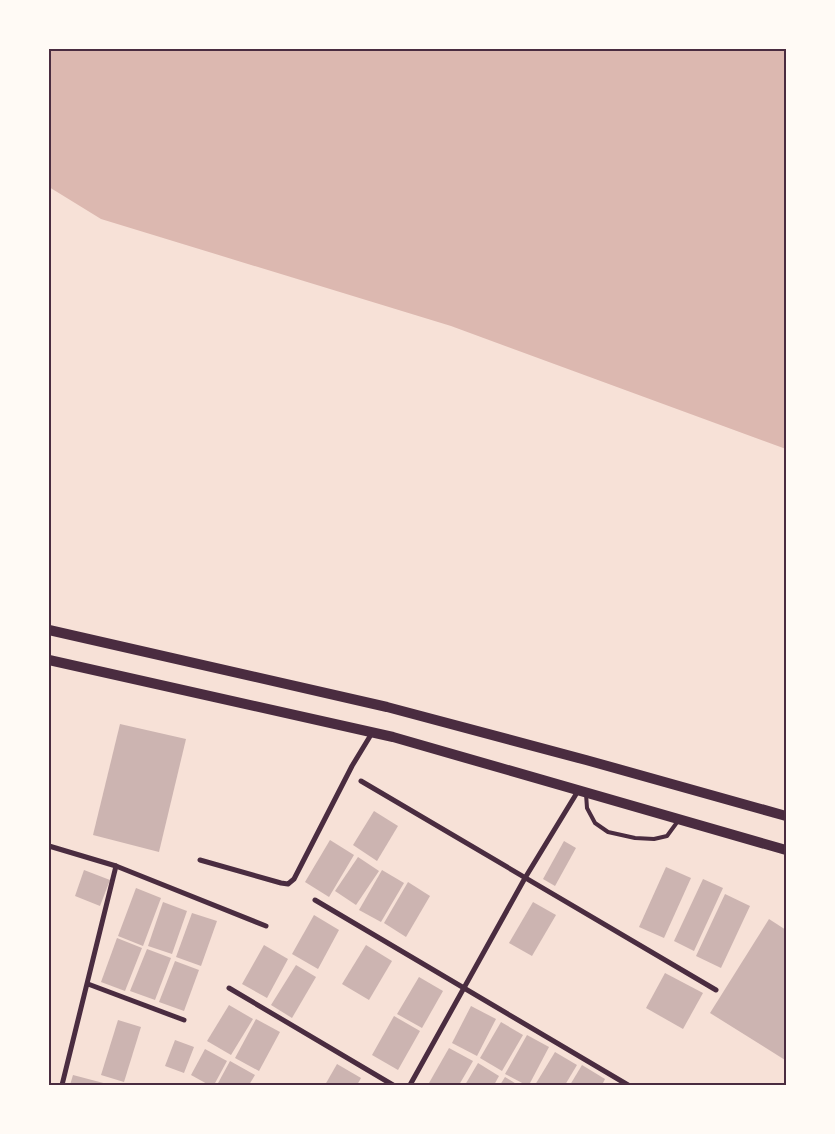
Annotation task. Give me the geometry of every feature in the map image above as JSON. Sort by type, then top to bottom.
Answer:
[{"type":"main road","points":[[49,630],[387,707],[786,816]]},
{"type":"main road","points":[[49,660],[373,732],[786,850]]},
{"type":"street","points":[[200,860],[288,884],[294,879],[352,766],[373,732]]},
{"type":"street","points":[[361,781],[716,990]]},
{"type":"street","points":[[410,1085],[525,878],[582,792]]},
{"type":"street","points":[[49,846],[116,866],[266,926]]},
{"type":"street","points":[[62,1085],[116,866]]},
{"type":"street","points":[[315,900],[628,1085]]},
{"type":"street","points":[[88,984],[184,1020]]},
{"type":"street","points":[[229,988],[393,1085]]},
{"type":"lane","points":[[582,792],[594,823],[608,832],[635,838],[654,839],[667,836],[679,819]]},
{"type":"shaded area","points":[[49,49],[786,49],[786,449],[451,326],[101,219],[49,187]]},
{"type":"building","points":[[120,724],[186,739],[159,852],[93,835]]},
{"type":"building","points":[[374,811],[398,826],[377,861],[353,845]]},
{"type":"building","points":[[330,840],[354,855],[329,897],[305,882]]},
{"type":"building","points":[[564,841],[576,848],[555,886],[543,879]]},
{"type":"building","points":[[358,857],[379,871],[356,905],[335,891]]},
{"type":"building","points":[[666,867],[691,878],[664,938],[639,927]]},
{"type":"building","points":[[84,870],[110,880],[100,906],[75,896]]},
{"type":"building","points":[[382,870],[404,883],[381,922],[359,910]]},
{"type":"building","points":[[703,879],[723,888],[694,951],[674,941]]},
{"type":"building","points":[[408,882],[430,896],[406,937],[384,923]]},
{"type":"building","points":[[136,888],[161,898],[143,946],[118,936]]},
{"type":"building","points":[[725,894],[750,906],[721,968],[696,956]]},
{"type":"building","points":[[163,902],[187,911],[172,954],[148,946]]},
{"type":"building","points":[[533,902],[556,915],[532,956],[509,943]]},
{"type":"building","points":[[192,913],[217,921],[201,966],[176,957]]},
{"type":"building","points":[[314,915],[339,930],[318,969],[292,954]]},
{"type":"building","points":[[769,919],[786,930],[785,1060],[710,1013]]},
{"type":"building","points":[[117,938],[142,948],[125,991],[101,982]]},
{"type":"building","points":[[264,945],[288,959],[267,998],[242,984]]},
{"type":"building","points":[[366,945],[392,961],[369,1000],[342,984]]},
{"type":"building","points":[[147,949],[171,958],[155,1000],[130,991]]},
{"type":"building","points":[[175,961],[199,970],[184,1011],[159,1002]]},
{"type":"building","points":[[296,965],[316,977],[292,1018],[271,1005]]},
{"type":"building","points":[[665,973],[703,993],[683,1029],[646,1008]]},
{"type":"building","points":[[419,977],[443,991],[422,1028],[397,1014]]},
{"type":"building","points":[[229,1005],[253,1019],[231,1055],[207,1041]]},
{"type":"building","points":[[471,1006],[496,1019],[477,1056],[452,1043]]},
{"type":"building","points":[[394,1016],[420,1031],[398,1070],[372,1055]]},
{"type":"building","points":[[256,1019],[280,1032],[259,1071],[235,1058]]},
{"type":"building","points":[[118,1020],[141,1027],[124,1082],[101,1075]]},
{"type":"building","points":[[501,1022],[523,1035],[502,1071],[480,1058]]},
{"type":"building","points":[[527,1035],[549,1047],[529,1085],[505,1074]]},
{"type":"building","points":[[175,1040],[194,1047],[184,1073],[165,1066]]},
{"type":"building","points":[[449,1048],[473,1061],[459,1085],[433,1085],[429,1083]]},
{"type":"building","points":[[205,1049],[227,1061],[214,1085],[209,1085],[191,1075]]},
{"type":"building","points":[[555,1052],[577,1065],[565,1085],[535,1085]]},
{"type":"building","points":[[230,1061],[255,1075],[249,1085],[217,1085]]},
{"type":"building","points":[[478,1063],[499,1076],[494,1085],[465,1085]]},
{"type":"building","points":[[337,1064],[361,1078],[357,1085],[325,1085]]},
{"type":"building","points":[[582,1065],[605,1079],[602,1085],[570,1085]]},
{"type":"building","points":[[73,1075],[111,1085],[70,1085]]},
{"type":"building","points":[[505,1077],[518,1085],[500,1085]]}]
